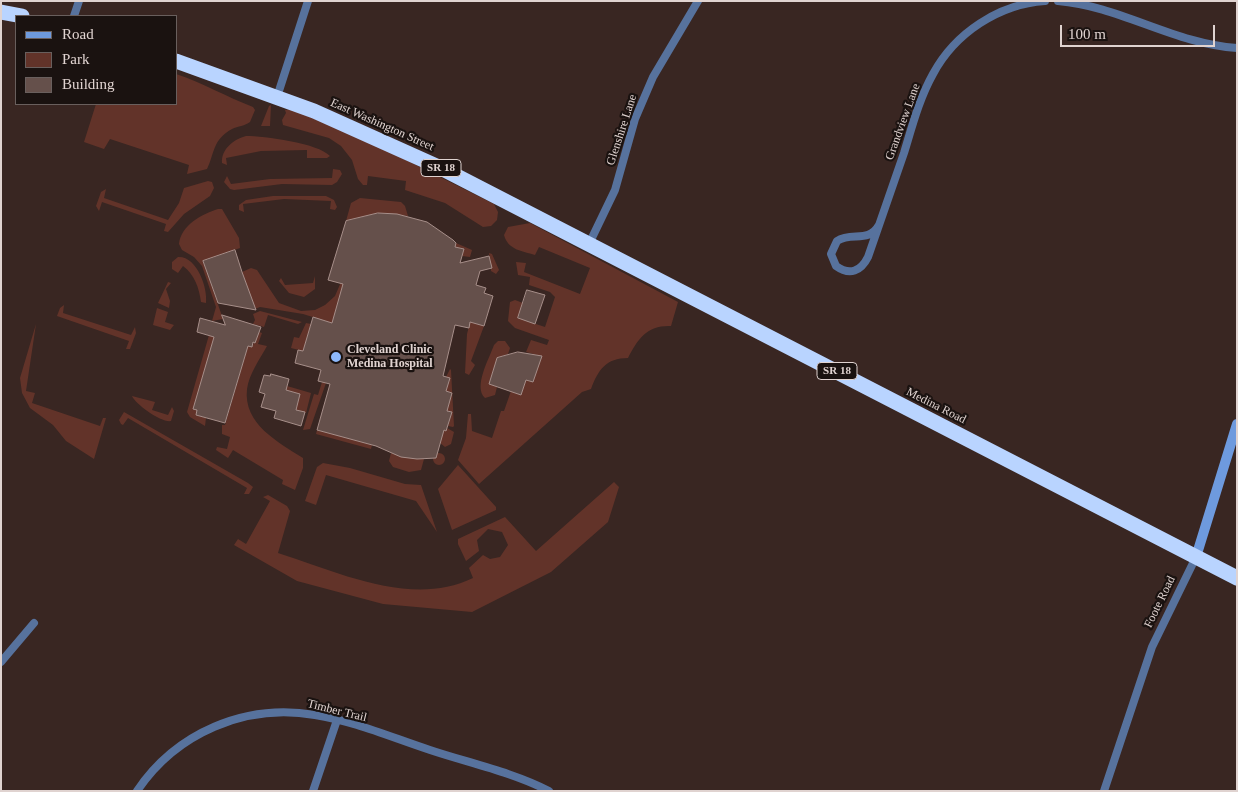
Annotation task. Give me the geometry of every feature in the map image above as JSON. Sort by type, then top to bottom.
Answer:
[{"type":"highway","points":[[1,12],[17,15]]},
{"type":"highway","name":"East Washington Street","points":[[178,62],[277,97],[367,134],[441,168],[621,260]]},
{"type":"highway","name":"Medina Road","points":[[621,260],[1237,578]]},
{"type":"street","points":[[74,15],[79,1]]},
{"type":"street","points":[[277,97],[308,1]]},
{"type":"street","name":"Glenshire Lane","points":[[589,244],[615,190],[635,119],[653,77],[698,1]]},
{"type":"street","name":"Grandview Lane","points":[[879,224],[870,236],[863,238],[849,236],[837,241],[831,254],[836,266],[848,272],[861,268],[868,257],[924,92],[946,55],[959,40],[987,19],[1021,5],[1046,1]]},
{"type":"street","points":[[1058,1],[1088,6],[1201,43],[1237,48]]},
{"type":"street","name":"Foote Road","points":[[1104,791],[1152,648],[1196,557],[1237,424]]},
{"type":"street","points":[[1,662],[34,622]]},
{"type":"street","name":"Timber Trail","points":[[137,791],[171,752],[195,736],[228,721],[273,712],[294,712],[337,720],[549,791]]},
{"type":"street","points":[[313,791],[337,720]]},
{"type":"green space","points":[[178,75],[253,107],[255,110],[250,122],[232,129],[217,142],[207,169],[187,174],[189,165],[110,139],[104,149],[84,142],[96,105],[178,105]]},
{"type":"green space","points":[[271,105],[270,126],[261,126],[269,106]]},
{"type":"green space","points":[[291,109],[370,142],[494,204],[498,212],[497,220],[491,226],[483,227],[445,203],[405,190],[406,181],[368,176],[367,185],[363,185],[358,179],[352,160],[341,146],[329,138],[283,125],[282,120],[286,113],[285,110]]},
{"type":"green space","points":[[246,136],[265,137],[303,144],[324,151],[330,156],[327,158],[307,158],[307,150],[261,151],[226,158],[227,165],[222,163],[222,158],[229,145]]},
{"type":"green space","points":[[333,169],[340,170],[342,174],[337,182],[332,185],[282,184],[234,190],[230,189],[224,182],[227,176],[231,184],[270,179],[332,178]]},
{"type":"green space","points":[[208,181],[212,182],[214,188],[210,196],[184,214],[168,232],[164,231],[166,224],[102,202],[99,211],[96,206],[101,192],[106,189],[104,198],[168,220],[179,203],[184,188]]},
{"type":"green space","points":[[273,196],[326,196],[334,200],[337,207],[335,210],[330,209],[331,201],[284,199],[243,204],[244,212],[239,210],[239,205],[246,200]]},
{"type":"green space","points":[[360,198],[401,202],[405,206],[408,216],[378,213],[346,221],[351,203]]},
{"type":"green space","points":[[218,209],[222,209],[239,238],[240,248],[203,261],[223,319],[212,321],[216,307],[202,266],[194,257],[182,250],[179,244],[184,231],[193,221]]},
{"type":"green space","points":[[530,223],[678,302],[671,326],[650,330],[636,344],[628,358],[614,360],[604,366],[591,389],[582,392],[479,484],[458,460],[466,438],[468,414],[471,414],[472,431],[492,438],[501,411],[504,411],[511,391],[526,380],[533,382],[541,356],[526,352],[531,340],[547,345],[549,340],[515,328],[508,321],[510,302],[515,300],[523,303],[518,318],[545,327],[555,297],[550,292],[529,285],[530,277],[518,275],[516,262],[526,263],[524,272],[580,294],[590,268],[539,247],[535,255],[512,247],[504,235],[508,227]]},
{"type":"green space","points":[[456,243],[472,250],[470,257],[462,256],[464,249],[455,247]]},
{"type":"green space","points":[[489,253],[492,254],[499,270],[496,274],[491,271]]},
{"type":"green space","points":[[178,257],[185,258],[196,267],[205,289],[206,303],[201,302],[196,282],[191,273],[183,266],[178,273],[172,269],[172,262]]},
{"type":"green space","points":[[251,268],[257,270],[279,303],[301,311],[315,310],[325,305],[335,296],[341,282],[346,284],[332,323],[303,314],[260,307],[255,309],[242,272]]},
{"type":"green space","points":[[315,276],[315,289],[304,297],[289,293],[279,281],[281,278],[285,285],[313,283]]},
{"type":"green space","points":[[168,282],[171,283],[166,289],[170,301],[169,308],[158,303]]},
{"type":"green space","points":[[64,305],[63,313],[131,335],[135,327],[136,333],[130,349],[126,349],[129,341],[57,316],[60,308]]},
{"type":"green space","points":[[157,308],[168,312],[165,322],[174,325],[170,330],[153,325]]},
{"type":"green space","points":[[260,311],[302,322],[298,324],[268,315],[264,327],[253,324],[255,320],[253,314]]},
{"type":"green space","points":[[470,322],[484,326],[471,361],[475,365],[469,375],[465,373],[467,334]]},
{"type":"green space","points":[[306,323],[311,324],[303,351],[291,348],[294,337],[299,338]]},
{"type":"green space","points":[[36,324],[26,391],[35,393],[32,403],[100,426],[103,418],[106,418],[94,459],[66,441],[53,425],[30,408],[22,393],[20,378]]},
{"type":"green space","points":[[259,332],[262,333],[258,344],[267,346],[250,378],[247,389],[247,401],[256,422],[264,431],[303,458],[303,468],[295,490],[282,484],[283,480],[233,450],[228,458],[216,450],[217,447],[227,449],[230,437],[222,434],[222,425],[225,425],[248,346],[252,347]]},
{"type":"green space","points":[[209,335],[214,337],[196,415],[206,418],[205,426],[190,417],[187,412]]},
{"type":"green space","points":[[498,341],[505,341],[510,348],[508,354],[497,358],[489,383],[497,387],[495,395],[485,398],[482,393],[481,380],[494,345]]},
{"type":"green space","points":[[451,370],[454,426],[453,427],[448,426],[452,412],[447,411],[452,393],[446,391],[450,379],[446,377]]},
{"type":"green space","points":[[322,382],[326,383],[310,429],[303,430],[314,394],[318,395]]},
{"type":"green space","points":[[287,386],[311,393],[306,413],[296,410],[300,394],[286,390]]},
{"type":"green space","points":[[132,396],[155,402],[152,410],[168,415],[172,407],[174,411],[171,421],[150,413],[134,400]]},
{"type":"green space","points":[[124,412],[248,483],[253,487],[249,494],[244,494],[247,488],[128,418],[123,425],[121,424],[119,420]]},
{"type":"green space","points":[[447,428],[454,432],[451,444],[445,447],[440,443],[441,429],[446,431]]},
{"type":"green space","points":[[317,430],[372,445],[371,449],[316,434]]},
{"type":"green space","points":[[391,453],[424,459],[421,470],[409,472],[393,467],[389,461]]},
{"type":"green space","points":[[441,453],[444,454],[444,464],[437,465],[434,464],[433,457],[434,454]]},
{"type":"green space","points":[[323,463],[350,468],[405,484],[421,485],[437,532],[416,501],[326,475],[316,505],[305,501],[317,467]]},
{"type":"green space","points":[[458,465],[496,507],[496,510],[452,530],[438,489]]},
{"type":"green space","points":[[614,482],[619,487],[608,522],[551,572],[472,612],[383,604],[297,581],[234,545],[238,539],[246,544],[270,501],[263,497],[268,495],[287,506],[290,511],[278,553],[375,584],[425,589],[450,586],[473,578],[469,568],[483,555],[490,559],[500,557],[508,545],[502,532],[488,529],[477,540],[479,551],[466,561],[458,544],[458,539],[505,517],[536,551]]},
{"type":"building","points":[[378,213],[397,214],[427,222],[453,240],[456,243],[455,247],[464,249],[460,263],[489,256],[492,268],[480,271],[476,285],[486,288],[484,293],[493,296],[484,326],[470,322],[469,328],[455,325],[443,376],[450,378],[446,391],[452,393],[447,411],[452,412],[446,431],[444,430],[436,458],[417,459],[401,457],[376,446],[317,430],[330,384],[318,381],[321,370],[295,363],[298,350],[303,351],[313,317],[332,323],[343,284],[328,280],[346,221]]},
{"type":"building","points":[[235,250],[256,310],[218,303],[203,261]]},
{"type":"building","points":[[527,290],[545,295],[535,324],[518,318]]},
{"type":"building","points":[[222,315],[261,327],[255,343],[253,342],[252,347],[248,346],[225,423],[196,415],[197,410],[193,409],[214,337],[197,332],[200,318],[225,325]]},
{"type":"building","points":[[518,352],[542,356],[533,382],[526,380],[521,395],[489,384],[497,358]]},
{"type":"building","points":[[271,374],[289,379],[286,390],[300,394],[296,410],[305,412],[301,426],[274,418],[276,411],[261,407],[265,394],[259,392],[264,375],[270,376]]},
{"type":"place","name":"Cleveland Clinic Medina Hospital","points":[[336,357]]}]
